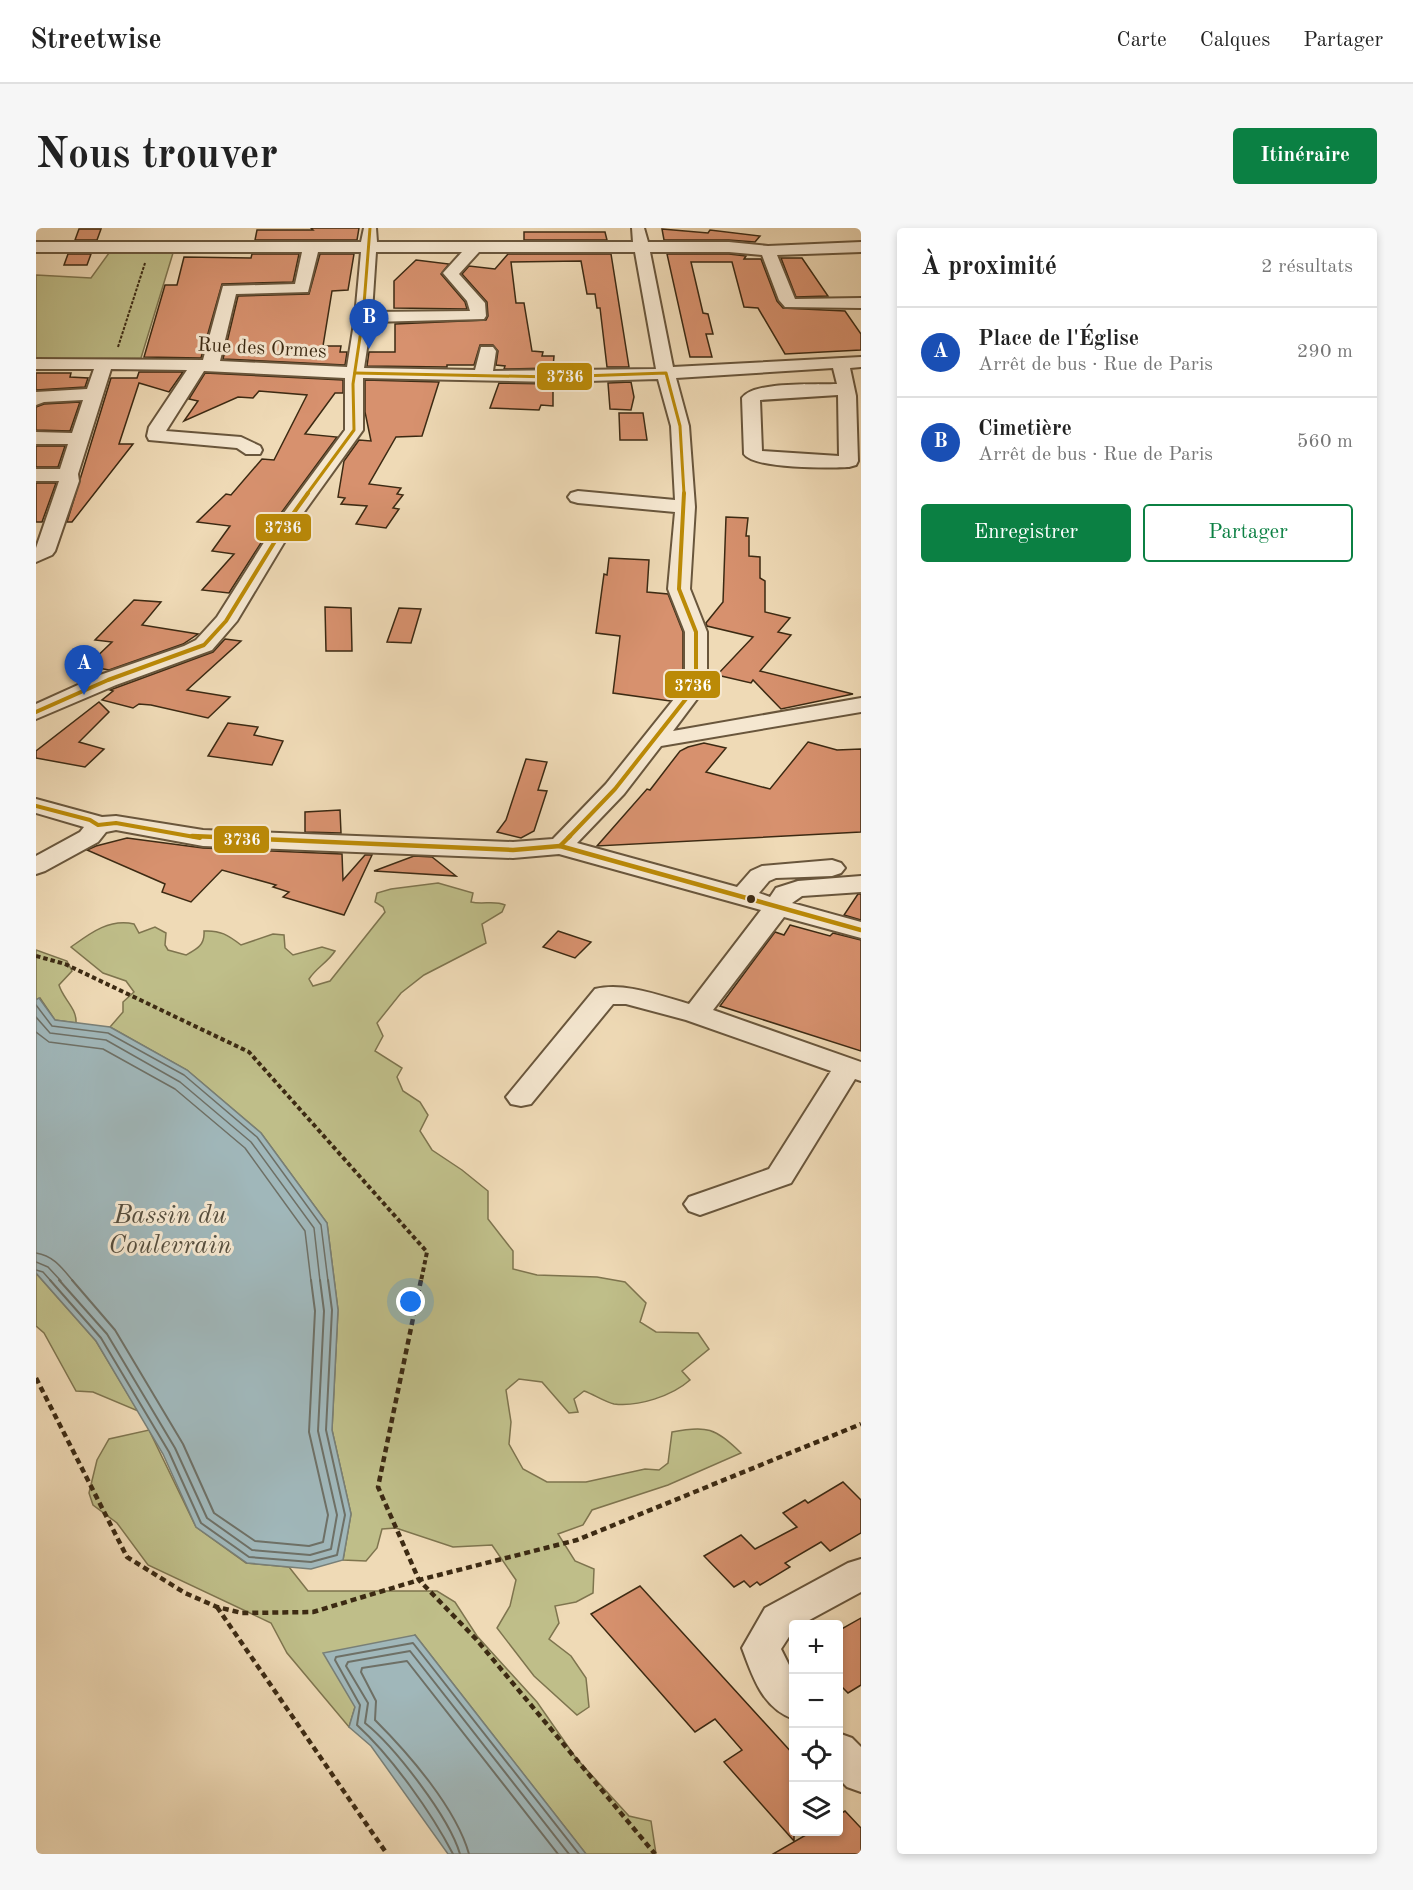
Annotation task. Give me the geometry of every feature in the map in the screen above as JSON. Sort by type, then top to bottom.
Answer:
[{"type":"street","points":[[42,247],[56,228]]},
{"type":"street","points":[[36,712],[108,680],[192,651],[204,645],[218,632],[285,525],[351,436],[356,424],[353,390],[363,317],[370,229],[387,228]]},
{"type":"street","points":[[560,846],[615,789],[689,694],[696,675],[696,632],[680,589],[685,507],[680,426],[666,374],[637,228]]},
{"type":"street","points":[[42,247],[151,247],[228,240],[310,247],[729,247],[768,251],[861,248]]},
{"type":"street","points":[[253,450],[241,443],[156,436],[158,427],[205,366],[229,289],[302,289],[310,247]]},
{"type":"street","points":[[363,317],[480,323],[480,309],[477,301],[454,281],[451,273],[475,247]]},
{"type":"street","points":[[768,251],[787,300],[791,304],[861,303]]},
{"type":"street","points":[[483,376],[487,351]]},
{"type":"street","name":"Rue des Ormes","points":[[36,364],[205,366],[304,364],[355,373],[592,377],[861,362]]},
{"type":"street","points":[[839,363],[845,372],[846,389],[849,461],[763,458],[753,454],[751,398],[759,393],[846,389]]},
{"type":"street","points":[[36,556],[45,551],[69,481],[68,474],[104,364]]},
{"type":"street","points":[[409,375],[412,386],[456,389],[526,389],[589,384],[592,377]]},
{"type":"street","points":[[36,400],[39,397],[53,394],[96,394]]},
{"type":"street","points":[[36,438],[80,439]]},
{"type":"street","points":[[36,475],[68,474]]},
{"type":"street","points":[[578,497],[685,507]]},
{"type":"street","points":[[654,739],[676,738],[861,705]]},
{"type":"street","points":[[36,806],[90,820],[98,825],[116,823],[203,838],[513,850],[560,846],[861,930]]},
{"type":"street","points":[[36,867],[89,837],[98,825]]},
{"type":"street","points":[[743,896],[760,876],[771,871],[861,866]]},
{"type":"street","points":[[696,1014],[785,894],[798,889],[861,884]]},
{"type":"street","points":[[521,1097],[605,995],[627,996],[696,1014],[855,1070],[780,1176],[700,1204]]},
{"type":"street","points":[[789,1697],[775,1682],[761,1648],[778,1619],[861,1574]]},
{"type":"street","points":[[843,1755],[861,1774]]},
{"type":"path","points":[[136,364],[136,356],[116,352],[151,247]]},
{"type":"path","points":[[36,956],[65,964],[249,1052],[427,1252],[378,1487],[419,1580],[476,1640],[655,1854]]},
{"type":"path","points":[[36,1378],[128,1557],[185,1593],[242,1613],[313,1612],[419,1580],[577,1540],[861,1424]]},
{"type":"path","points":[[217,1606],[387,1854]]},
{"type":"shaded area","points":[[109,253],[173,253],[141,358],[36,359],[36,275],[91,278]]},
{"type":"shaded area","points":[[438,883],[473,893],[471,902],[505,905],[502,912],[482,924],[486,943],[424,975],[401,993],[377,1023],[383,1036],[375,1051],[402,1068],[397,1077],[403,1091],[420,1102],[428,1115],[420,1131],[432,1150],[488,1191],[488,1219],[513,1251],[513,1269],[537,1275],[597,1277],[625,1282],[646,1303],[640,1322],[656,1332],[698,1333],[709,1349],[682,1371],[690,1380],[683,1386],[654,1399],[633,1404],[614,1404],[584,1391],[574,1399],[578,1412],[569,1413],[542,1382],[519,1379],[506,1390],[511,1422],[509,1444],[523,1469],[547,1482],[586,1482],[645,1469],[659,1470],[668,1463],[672,1432],[684,1430],[710,1430],[724,1438],[741,1453],[668,1485],[592,1510],[583,1525],[558,1534],[575,1561],[594,1569],[593,1593],[576,1602],[555,1606],[559,1623],[549,1639],[571,1656],[586,1678],[589,1707],[577,1715],[534,1676],[497,1628],[510,1606],[516,1580],[492,1545],[453,1547],[396,1528],[382,1529],[377,1548],[366,1561],[343,1560],[351,1514],[332,1430],[338,1310],[327,1223],[261,1133],[187,1070],[110,1027],[123,1012],[123,1002],[134,992],[126,981],[103,973],[71,947],[100,928],[116,923],[134,924],[139,933],[155,927],[166,933],[165,945],[168,950],[186,955],[202,943],[204,931],[224,934],[241,945],[273,934],[284,935],[285,948],[293,955],[322,947],[335,951],[309,979],[313,986],[330,981],[385,912],[383,907],[375,902],[377,893]]},
{"type":"shaded area","points":[[36,950],[67,961],[72,971],[59,985],[72,1008],[76,1023],[55,1020],[40,998],[36,1000]]},
{"type":"shaded area","points":[[36,1273],[96,1341],[138,1411],[93,1392],[76,1391],[44,1333],[36,1326]]},
{"type":"shaded area","points":[[149,1430],[196,1527],[246,1563],[289,1567],[308,1591],[437,1591],[455,1602],[477,1636],[537,1702],[576,1758],[629,1816],[651,1821],[656,1854],[586,1854],[415,1635],[355,1707],[349,1727],[287,1653],[271,1623],[148,1565],[117,1523],[93,1505],[89,1493],[97,1460],[109,1439]]},
{"type":"water","name":"Bassin du Coulevrain","points":[[39,998],[55,1020],[110,1027],[187,1070],[261,1133],[327,1223],[338,1310],[332,1430],[351,1514],[343,1560],[311,1569],[247,1563],[196,1527],[163,1454],[96,1341],[36,1273],[36,1000]]},
{"type":"water","points":[[415,1635],[586,1854],[448,1854],[371,1746],[349,1727],[355,1707],[323,1653]]},
{"type":"building","points":[[311,228],[359,228],[357,240],[255,240],[257,230],[313,230]]},
{"type":"building","points":[[79,229],[101,229],[97,240],[75,240]]},
{"type":"building","points":[[662,229],[708,233],[710,230],[760,236],[755,242],[664,240]]},
{"type":"building","points":[[524,232],[605,232],[607,240],[524,240]]},
{"type":"building","points":[[68,254],[91,254],[87,265],[64,265]]},
{"type":"building","points":[[252,254],[299,254],[293,282],[222,284],[201,358],[144,357],[165,285],[177,285],[184,257],[251,258]]},
{"type":"building","points":[[320,254],[354,254],[348,290],[332,291],[323,346],[341,346],[340,352],[347,352],[345,365],[223,359],[238,296],[309,294]]},
{"type":"building","points":[[508,254],[611,254],[629,367],[607,367],[600,308],[597,308],[595,294],[587,294],[581,261],[511,262],[516,303],[524,303],[532,351],[543,352],[542,356],[554,356],[553,368],[504,369],[505,366],[496,365],[498,351],[493,345],[480,345],[474,365],[367,366],[369,352],[395,352],[395,324],[486,320],[487,302],[462,274],[469,266],[495,269]]},
{"type":"building","points":[[667,254],[729,254],[746,256],[744,259],[761,259],[777,301],[783,308],[845,311],[861,334],[861,350],[785,354],[758,308],[744,307],[732,262],[691,262],[703,313],[708,314],[713,334],[706,334],[712,357],[690,357]]},
{"type":"building","points":[[781,258],[802,258],[828,296],[796,297]]},
{"type":"building","points":[[416,260],[449,264],[441,274],[465,302],[467,309],[394,308],[394,281]]},
{"type":"building","points":[[139,372],[183,372],[169,392],[139,383],[119,444],[133,444],[72,522],[67,522],[111,378],[137,378]]},
{"type":"building","points":[[36,373],[71,373],[70,377],[88,378],[85,387],[36,390]]},
{"type":"building","points":[[205,373],[343,380],[343,393],[335,393],[305,434],[337,437],[273,524],[229,593],[202,590],[234,554],[212,551],[230,526],[197,522],[226,494],[231,495],[262,459],[274,460],[307,395],[259,391],[253,398],[238,397],[184,421],[198,401],[189,399]]},
{"type":"building","points":[[365,380],[439,382],[422,436],[396,437],[369,484],[401,488],[397,494],[403,495],[393,508],[399,509],[386,528],[356,524],[367,506],[341,504],[345,498],[338,497],[344,461],[359,440],[371,441],[365,412]]},
{"type":"building","points":[[631,382],[634,397],[631,410],[610,409],[608,383]]},
{"type":"building","points":[[499,383],[553,384],[553,406],[541,405],[539,410],[490,408]]},
{"type":"building","points":[[80,402],[70,431],[36,430],[36,407],[44,404]]},
{"type":"building","points":[[619,413],[643,413],[647,440],[620,440]]},
{"type":"building","points":[[36,446],[65,446],[58,467],[36,467]]},
{"type":"building","points":[[36,483],[56,483],[42,522],[36,522]]},
{"type":"building","points":[[726,517],[748,518],[746,536],[749,536],[749,556],[760,557],[760,578],[765,581],[765,612],[790,618],[778,632],[791,635],[760,671],[853,694],[781,709],[753,680],[751,683],[717,675],[753,637],[707,626],[706,623],[723,602]]},
{"type":"building","points":[[609,558],[649,560],[647,592],[668,594],[683,632],[683,676],[670,701],[613,693],[620,636],[596,633],[604,574],[607,575]]},
{"type":"building","points":[[134,600],[161,602],[142,625],[198,634],[183,644],[109,670],[87,666],[112,642],[95,640]]},
{"type":"building","points":[[325,607],[351,608],[352,651],[326,651]]},
{"type":"building","points":[[399,608],[421,609],[411,643],[387,642]]},
{"type":"building","points":[[225,639],[241,641],[187,690],[230,697],[208,718],[151,705],[139,704],[133,708],[102,700],[113,691],[110,690],[213,652]]},
{"type":"building","points":[[99,702],[109,712],[79,742],[104,749],[85,767],[36,758],[36,751]]},
{"type":"building","points":[[228,723],[258,727],[254,735],[283,741],[272,765],[208,756]]},
{"type":"building","points":[[808,742],[837,750],[861,749],[861,832],[597,846],[647,789],[650,790],[680,751],[688,747],[704,743],[726,748],[706,772],[770,789]]},
{"type":"building","points":[[526,759],[547,762],[538,790],[547,791],[534,831],[521,838],[497,832],[506,820]]},
{"type":"building","points":[[340,810],[341,833],[305,832],[305,812]]},
{"type":"building","points":[[127,838],[203,848],[342,854],[343,880],[365,855],[372,855],[344,915],[283,897],[289,892],[273,887],[276,885],[222,870],[191,902],[162,892],[165,884],[87,850]]},
{"type":"building","points":[[414,856],[432,857],[456,876],[374,871]]},
{"type":"building","points":[[858,894],[861,894],[861,920],[844,915]]},
{"type":"building","points":[[790,925],[830,936],[833,933],[861,940],[861,1051],[720,1006],[775,932],[784,935]]},
{"type":"building","points":[[558,931],[591,942],[575,958],[543,947]]},
{"type":"building","points":[[843,1482],[861,1500],[861,1533],[830,1551],[821,1542],[785,1563],[790,1567],[760,1585],[757,1582],[750,1587],[744,1581],[734,1587],[704,1556],[741,1535],[755,1549],[797,1527],[783,1513],[805,1500],[808,1503]]},
{"type":"building","points":[[640,1586],[789,1750],[789,1835],[724,1762],[742,1750],[715,1719],[695,1732],[591,1614]]},
{"type":"building","points":[[861,1618],[861,1685],[848,1693],[843,1688],[843,1628]]},
{"type":"building","points":[[845,1811],[861,1828],[861,1854],[773,1854],[804,1836],[843,1836],[843,1812]]},
{"type":"transit line","name":"3736","points":[[36,712],[108,680],[192,651],[204,645],[226,621],[285,525],[354,430],[353,384],[363,317],[370,228]]},
{"type":"transit line","name":"3736","points":[[355,373],[553,377],[666,373],[680,426],[685,507],[679,589],[696,632],[696,676],[689,695],[615,789],[560,846]]},
{"type":"transit line","name":"3736","points":[[36,806],[90,820],[98,825],[116,823],[203,838],[513,850],[560,846],[861,930]]},
{"type":"place","name":"Cimetière","points":[[369,349]]},
{"type":"place","name":"Place de l'Église","points":[[84,695]]}]
